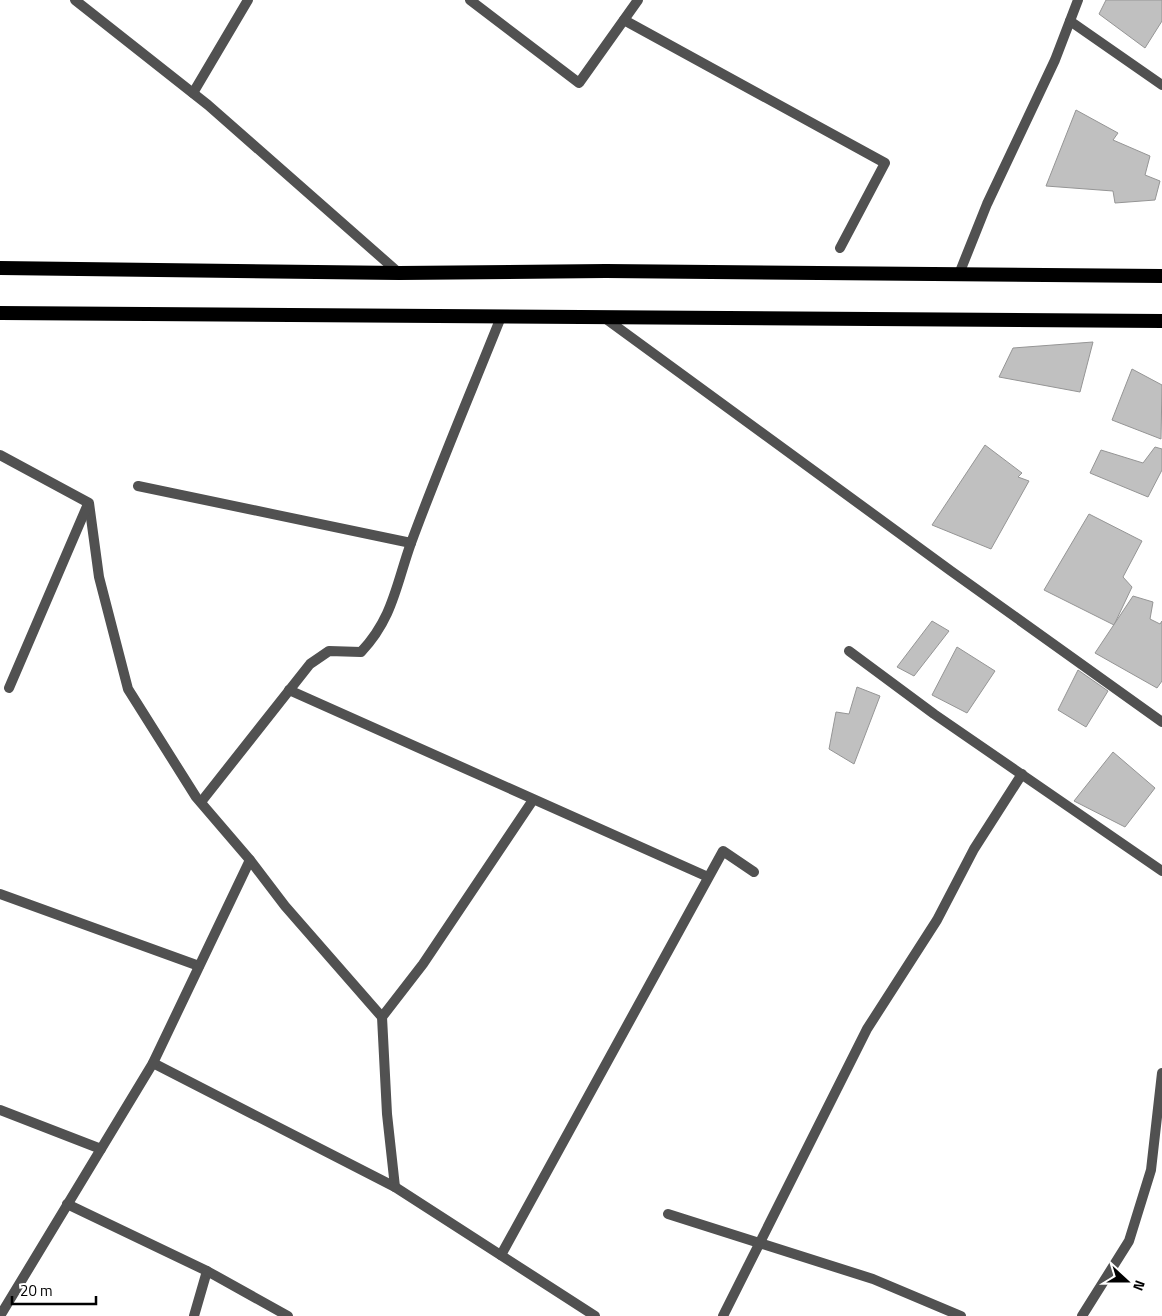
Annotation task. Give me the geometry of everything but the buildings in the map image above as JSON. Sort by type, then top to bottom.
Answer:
[{"type":"highway","points":[[0,268],[399,273],[606,271],[1162,276]]},
{"type":"highway","points":[[0,313],[1162,321]]},
{"type":"street","points":[[75,0],[193,93],[399,273]]},
{"type":"street","points":[[193,93],[248,0]]},
{"type":"street","points":[[470,0],[579,83],[638,0]]},
{"type":"street","points":[[959,274],[987,204],[1055,60],[1078,0]]},
{"type":"street","points":[[624,20],[885,163],[840,248]]},
{"type":"street","points":[[1070,21],[1162,85]]},
{"type":"street","points":[[602,316],[943,566],[1162,722]]},
{"type":"street","points":[[201,802],[310,664],[329,651],[361,652],[376,637],[388,616],[411,544],[501,317]]},
{"type":"street","points":[[0,455],[89,503]]},
{"type":"street","points":[[138,486],[411,544]]},
{"type":"street","points":[[9,688],[89,503]]},
{"type":"street","points":[[89,503],[99,577],[128,689],[201,802],[250,860],[285,906],[382,1018],[387,1114],[395,1186]]},
{"type":"street","points":[[850,651],[934,714],[1162,871]]},
{"type":"street","points":[[289,690],[708,877]]},
{"type":"street","points":[[723,1316],[761,1244],[815,1129],[867,1028],[936,920],[974,848],[1022,774]]},
{"type":"street","points":[[382,1018],[424,964],[533,800]]},
{"type":"street","points":[[501,1255],[723,851],[754,872]]},
{"type":"street","points":[[0,1316],[153,1063],[250,860]]},
{"type":"street","points":[[0,894],[199,966]]},
{"type":"street","points":[[153,1063],[395,1186],[595,1316]]},
{"type":"street","points":[[1082,1316],[1129,1241],[1151,1170],[1162,1073]]},
{"type":"street","points":[[0,1110],[101,1149]]},
{"type":"street","points":[[68,1204],[207,1271],[288,1316]]},
{"type":"street","points":[[668,1214],[873,1279],[961,1316]]},
{"type":"street","points":[[194,1316],[207,1271]]}]
